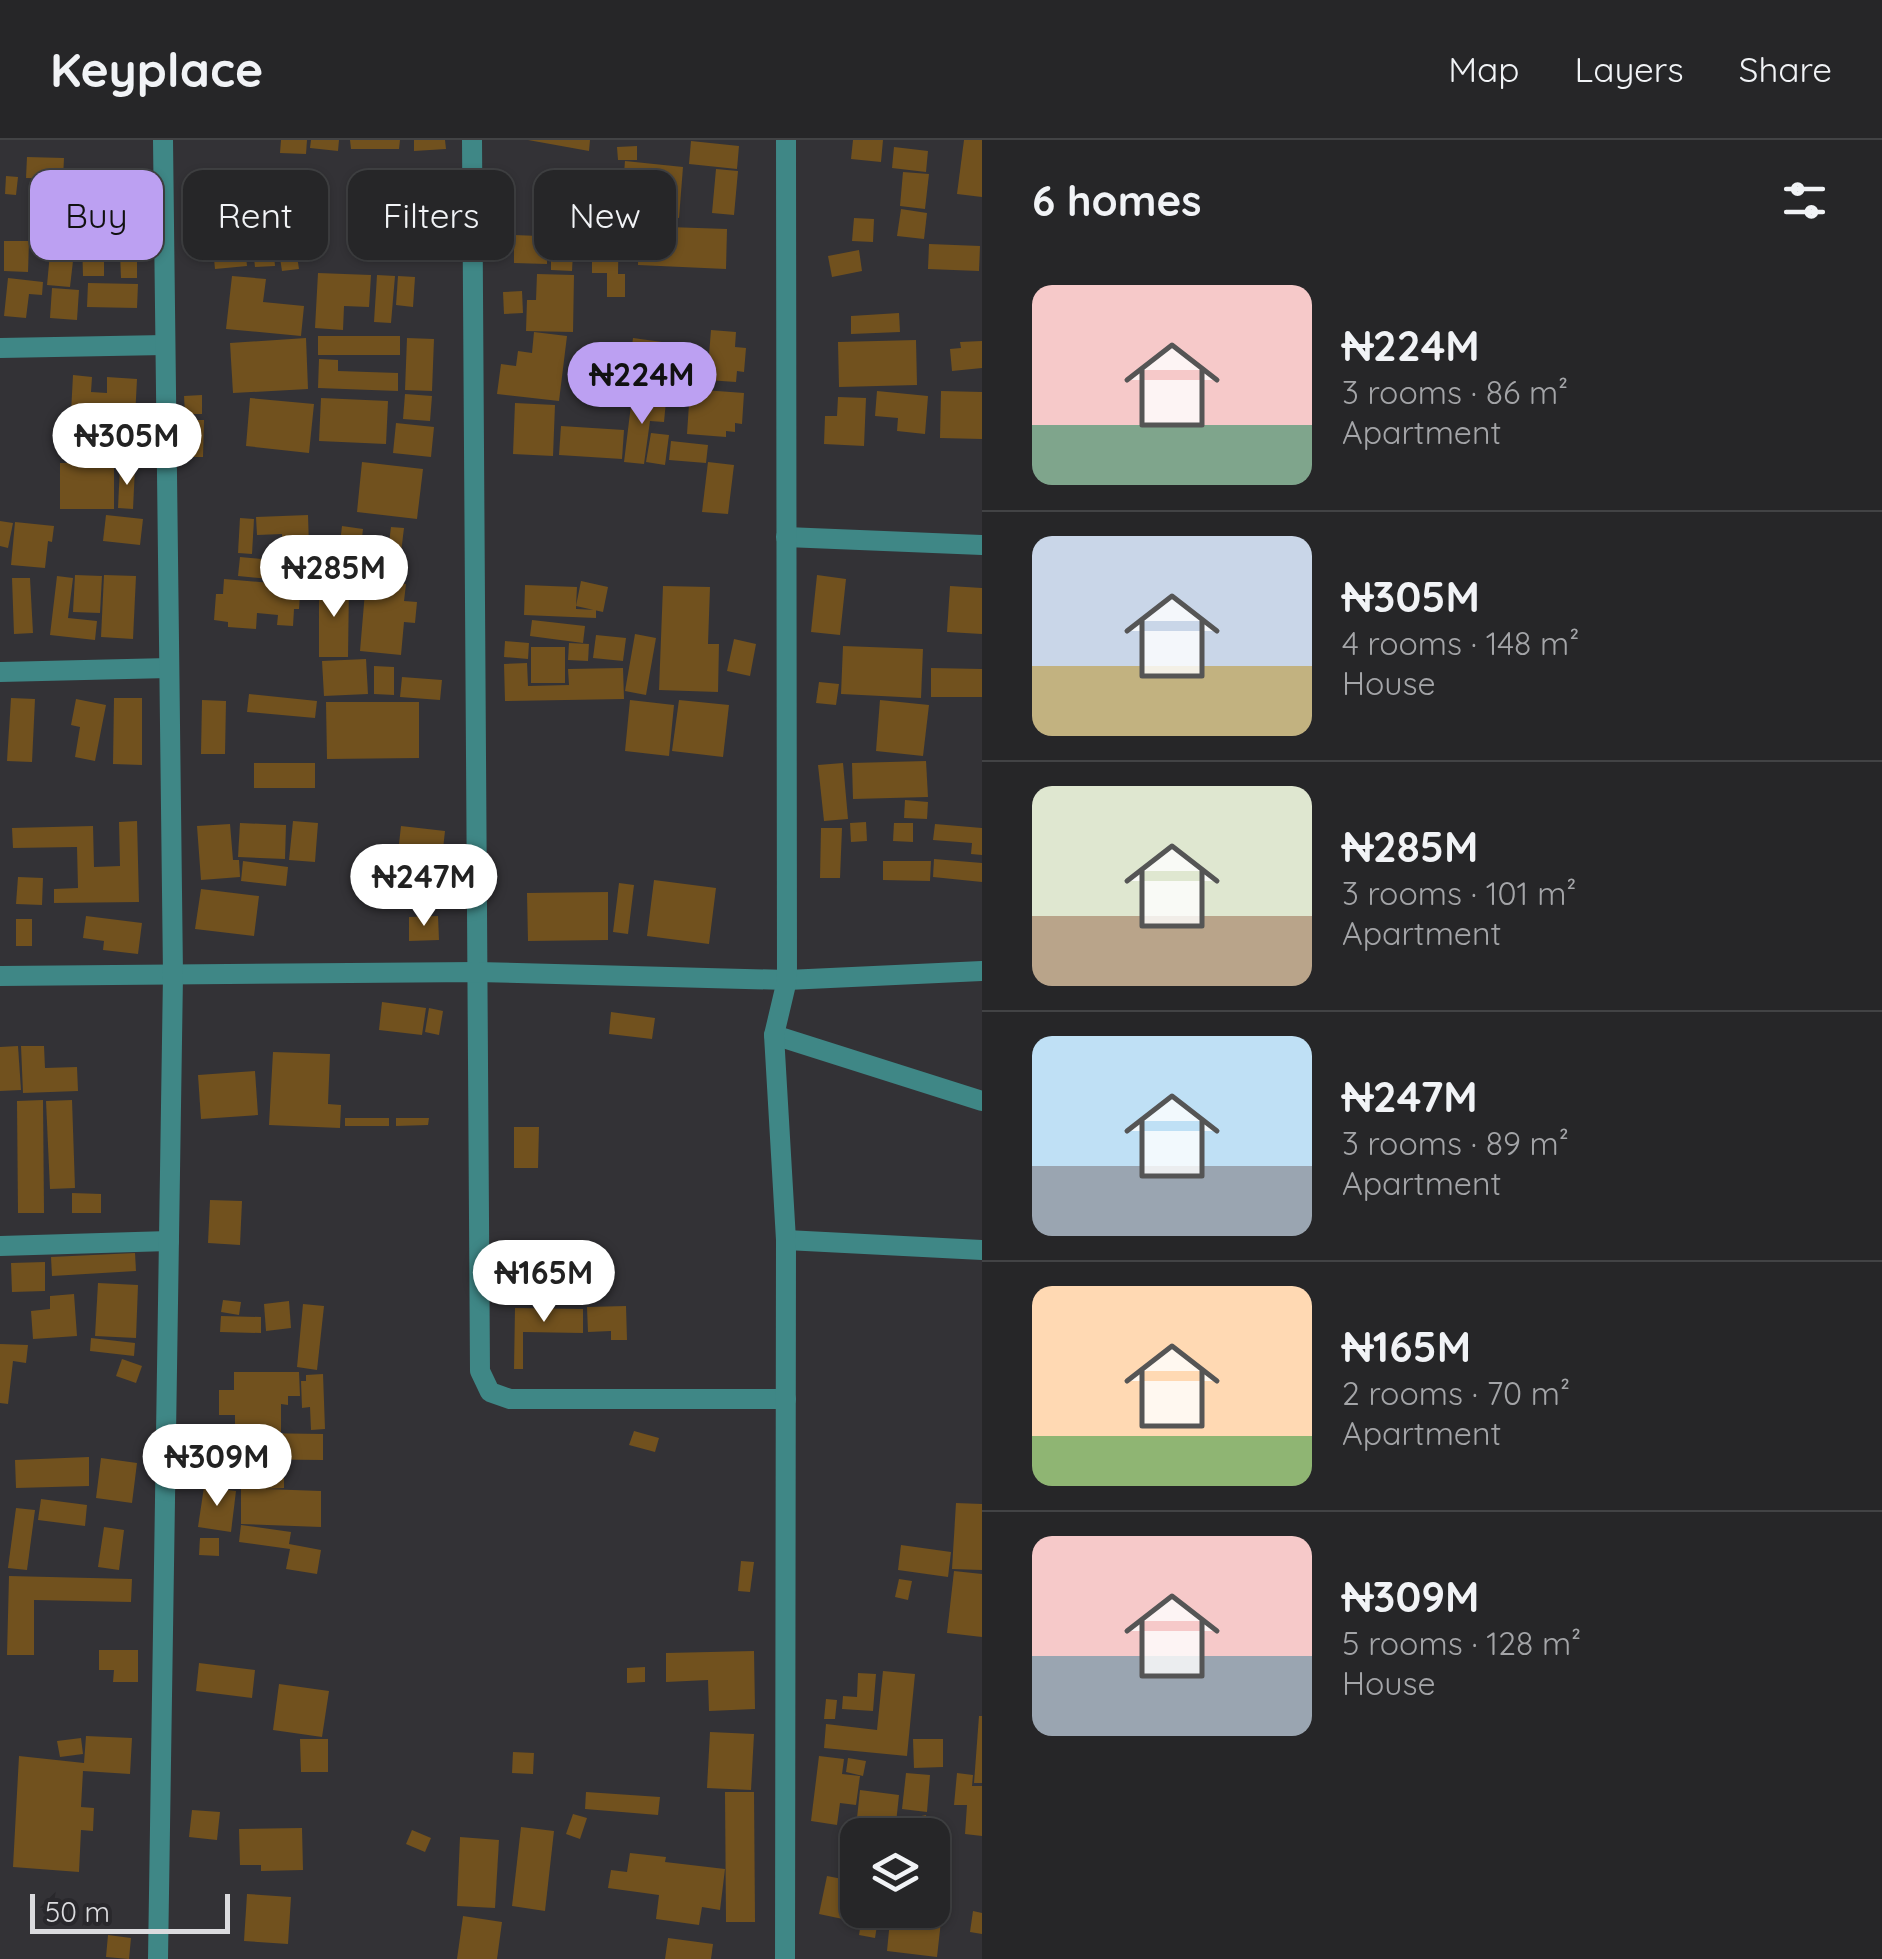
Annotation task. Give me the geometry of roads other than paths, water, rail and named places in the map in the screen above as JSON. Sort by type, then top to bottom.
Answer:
[{"type":"street","points":[[158,1959],[174,974],[163,140]]},
{"type":"street","points":[[472,140],[480,1371],[490,1392],[510,1400],[786,1400]]},
{"type":"street","points":[[786,140],[787,980],[774,1035],[786,1240],[786,1959]]},
{"type":"street","points":[[0,348],[165,345]]},
{"type":"street","points":[[786,538],[982,545]]},
{"type":"street","points":[[0,672],[169,668]]},
{"type":"street","points":[[0,976],[477,972],[787,980],[982,971]]},
{"type":"street","points":[[774,1035],[982,1101]]},
{"type":"street","points":[[786,1240],[982,1250]]},
{"type":"street","points":[[0,1246],[169,1241]]}]
